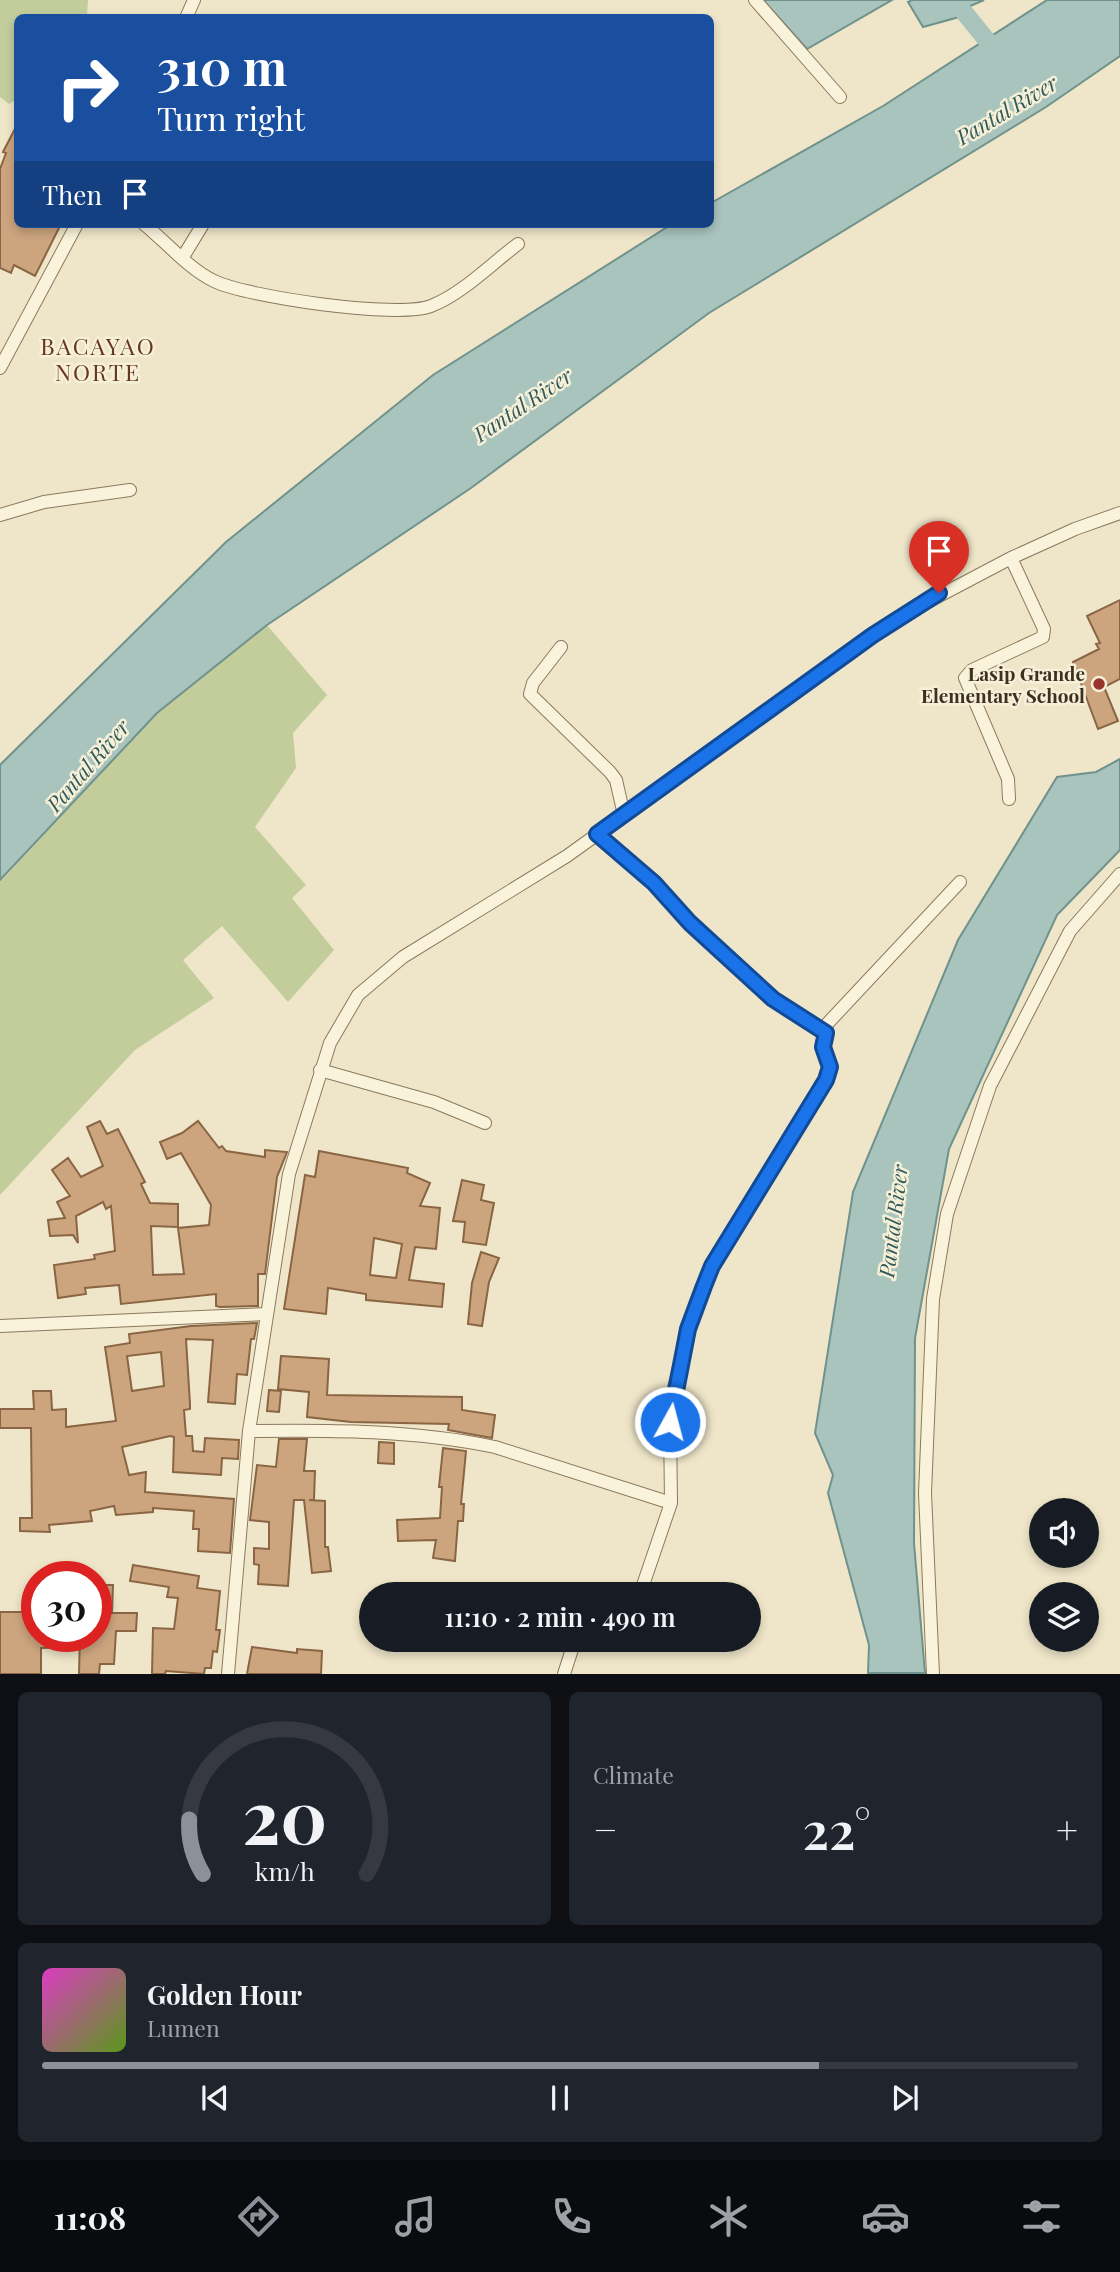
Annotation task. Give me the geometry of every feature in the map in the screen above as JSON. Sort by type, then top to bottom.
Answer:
[{"type":"street","points":[[755,0],[840,97]]},
{"type":"street","points":[[0,368],[75,228]]},
{"type":"street","points":[[149,228],[215,281],[247,292],[378,310],[429,307],[446,298],[518,244]]},
{"type":"street","points":[[183,257],[201,228]]},
{"type":"street","points":[[0,514],[44,502],[130,490]]},
{"type":"street","points":[[228,1674],[250,1432],[289,1174],[320,1070],[336,1030],[368,985],[403,957],[597,834],[899,617],[1011,558],[1075,529],[1120,513]]},
{"type":"street","points":[[1009,799],[1008,779],[965,678],[972,670],[1043,637],[1044,629],[1011,558]]},
{"type":"street","points":[[561,647],[533,683],[530,694],[610,772],[616,780],[624,815]]},
{"type":"street","points":[[597,834],[654,883],[690,923],[773,999],[826,1033]]},
{"type":"street","points":[[933,1674],[925,1493],[933,1300],[947,1214],[996,1074],[1070,931],[1120,874]]},
{"type":"street","points":[[644,1582],[671,1503],[670,1422],[688,1329],[712,1266],[826,1080],[830,1067],[823,1047],[827,1024],[960,882]]},
{"type":"street","points":[[320,1070],[434,1102],[485,1123]]},
{"type":"street","points":[[0,1326],[266,1314]]},
{"type":"street","points":[[250,1432],[371,1432],[466,1441],[495,1447],[671,1503]]},
{"type":"street","points":[[564,1674],[571,1652]]},
{"type":"green space","points":[[0,0],[88,0],[87,14],[14,14],[14,101],[9,104],[0,97]]},
{"type":"green space","points":[[267,625],[327,695],[293,733],[296,768],[255,827],[306,885],[292,898],[334,950],[288,1002],[222,926],[183,960],[214,998],[135,1050],[0,1195],[0,882],[157,713]]},
{"type":"water","points":[[763,0],[892,0],[807,49]]},
{"type":"water","points":[[984,0],[968,7],[959,17],[923,27],[908,2]]},
{"type":"water","name":"Pantal River","points":[[1047,0],[1120,0],[1120,56],[1046,107],[709,313],[471,488],[267,625],[157,713],[0,880],[0,765],[226,542],[433,375],[666,228],[714,228],[714,201],[883,106]]},
{"type":"water","name":"Pantal River","points":[[1120,759],[1120,850],[1057,915],[949,1149],[915,1338],[914,1543],[925,1673],[868,1673],[869,1645],[828,1493],[833,1475],[815,1433],[853,1192],[958,940],[1057,777],[1096,772]]},
{"type":"building","points":[[14,131],[14,228],[59,228],[35,276],[14,265],[11,273],[0,268],[0,169],[6,153],[3,152]]},
{"type":"building","points":[[1120,600],[1120,679],[1104,687],[1118,721],[1098,729],[1073,662],[1099,649],[1096,644],[1100,643],[1087,616]]},
{"type":"building","points":[[100,1121],[107,1134],[118,1129],[145,1182],[141,1184],[150,1203],[178,1204],[178,1227],[151,1226],[153,1275],[184,1274],[178,1228],[209,1225],[211,1205],[181,1153],[167,1159],[160,1142],[182,1133],[198,1121],[219,1148],[222,1146],[226,1151],[265,1157],[265,1150],[287,1152],[277,1177],[265,1274],[258,1274],[258,1306],[216,1306],[216,1294],[121,1304],[119,1285],[85,1288],[86,1294],[58,1298],[54,1265],[95,1259],[94,1255],[115,1251],[111,1206],[106,1209],[103,1202],[76,1216],[78,1243],[73,1235],[50,1236],[48,1220],[65,1218],[57,1202],[70,1196],[52,1170],[68,1158],[81,1177],[103,1166],[87,1127]]},
{"type":"building","points":[[319,1151],[408,1168],[407,1173],[430,1183],[420,1206],[440,1208],[436,1249],[415,1247],[409,1280],[444,1284],[442,1307],[366,1300],[366,1294],[328,1288],[326,1314],[284,1309],[305,1175],[315,1177]],"holes":[[[374,1238],[402,1244],[396,1278],[370,1275]]]},
{"type":"building","points":[[462,1180],[484,1185],[481,1200],[494,1203],[486,1245],[463,1242],[465,1222],[453,1221]]},
{"type":"building","points":[[481,1252],[499,1258],[489,1282],[482,1326],[468,1324],[472,1283]]},
{"type":"building","points":[[257,1323],[254,1339],[251,1339],[247,1375],[237,1374],[235,1404],[208,1402],[213,1340],[186,1339],[190,1409],[184,1410],[186,1436],[192,1436],[193,1451],[204,1452],[205,1438],[239,1440],[238,1459],[222,1458],[221,1475],[173,1472],[174,1437],[122,1447],[129,1475],[146,1472],[145,1492],[234,1499],[230,1553],[198,1551],[199,1529],[193,1529],[194,1511],[153,1508],[153,1512],[116,1515],[114,1506],[90,1511],[92,1521],[49,1525],[50,1532],[20,1531],[20,1518],[32,1518],[31,1428],[0,1428],[0,1409],[34,1409],[33,1391],[51,1391],[52,1410],[66,1409],[66,1427],[116,1421],[105,1347],[130,1343],[129,1334],[191,1326]],"holes":[[[161,1352],[164,1386],[132,1391],[127,1356]]]},
{"type":"building","points":[[281,1356],[329,1359],[327,1395],[462,1397],[462,1410],[495,1415],[492,1438],[448,1430],[449,1424],[351,1422],[307,1417],[309,1392],[278,1389]]},
{"type":"building","points":[[269,1390],[281,1391],[279,1412],[267,1411]]},
{"type":"building","points":[[279,1439],[307,1439],[304,1471],[315,1471],[314,1500],[309,1500],[325,1501],[325,1547],[328,1547],[331,1571],[312,1573],[304,1500],[294,1500],[288,1586],[258,1584],[259,1565],[254,1564],[254,1548],[269,1549],[269,1522],[250,1520],[257,1465],[276,1467]]},
{"type":"building","points":[[379,1442],[394,1443],[394,1464],[378,1463]]},
{"type":"building","points":[[443,1448],[466,1451],[461,1504],[464,1504],[463,1521],[458,1521],[455,1561],[433,1558],[436,1540],[398,1541],[397,1520],[440,1518],[442,1487],[439,1487]]},
{"type":"building","points":[[133,1565],[199,1576],[197,1588],[220,1591],[217,1652],[213,1651],[211,1668],[205,1668],[204,1674],[166,1671],[165,1674],[152,1674],[153,1628],[174,1629],[178,1598],[167,1597],[169,1587],[130,1581]]},
{"type":"building","points":[[0,1612],[21,1612],[21,1652],[41,1652],[41,1674],[0,1674]]},
{"type":"building","points":[[112,1613],[137,1613],[136,1631],[116,1631],[114,1664],[100,1664],[99,1674],[79,1674],[80,1652],[112,1652]]},
{"type":"building","points":[[252,1647],[297,1653],[297,1649],[322,1651],[321,1674],[247,1674]]},
{"type":"waterway","points":[[964,12],[1001,58]]},
{"type":"place","name":"Lasip Grande Elementary School","points":[[1099,684]]},
{"type":"district","name":"BACAYAO NORTE","points":[[98,358]]},
{"type":"route","points":[[670,1422],[674,1388],[688,1329],[712,1266],[826,1080],[830,1067],[823,1047],[826,1033],[773,999],[690,923],[654,883],[597,834],[873,635],[939,593]]}]
